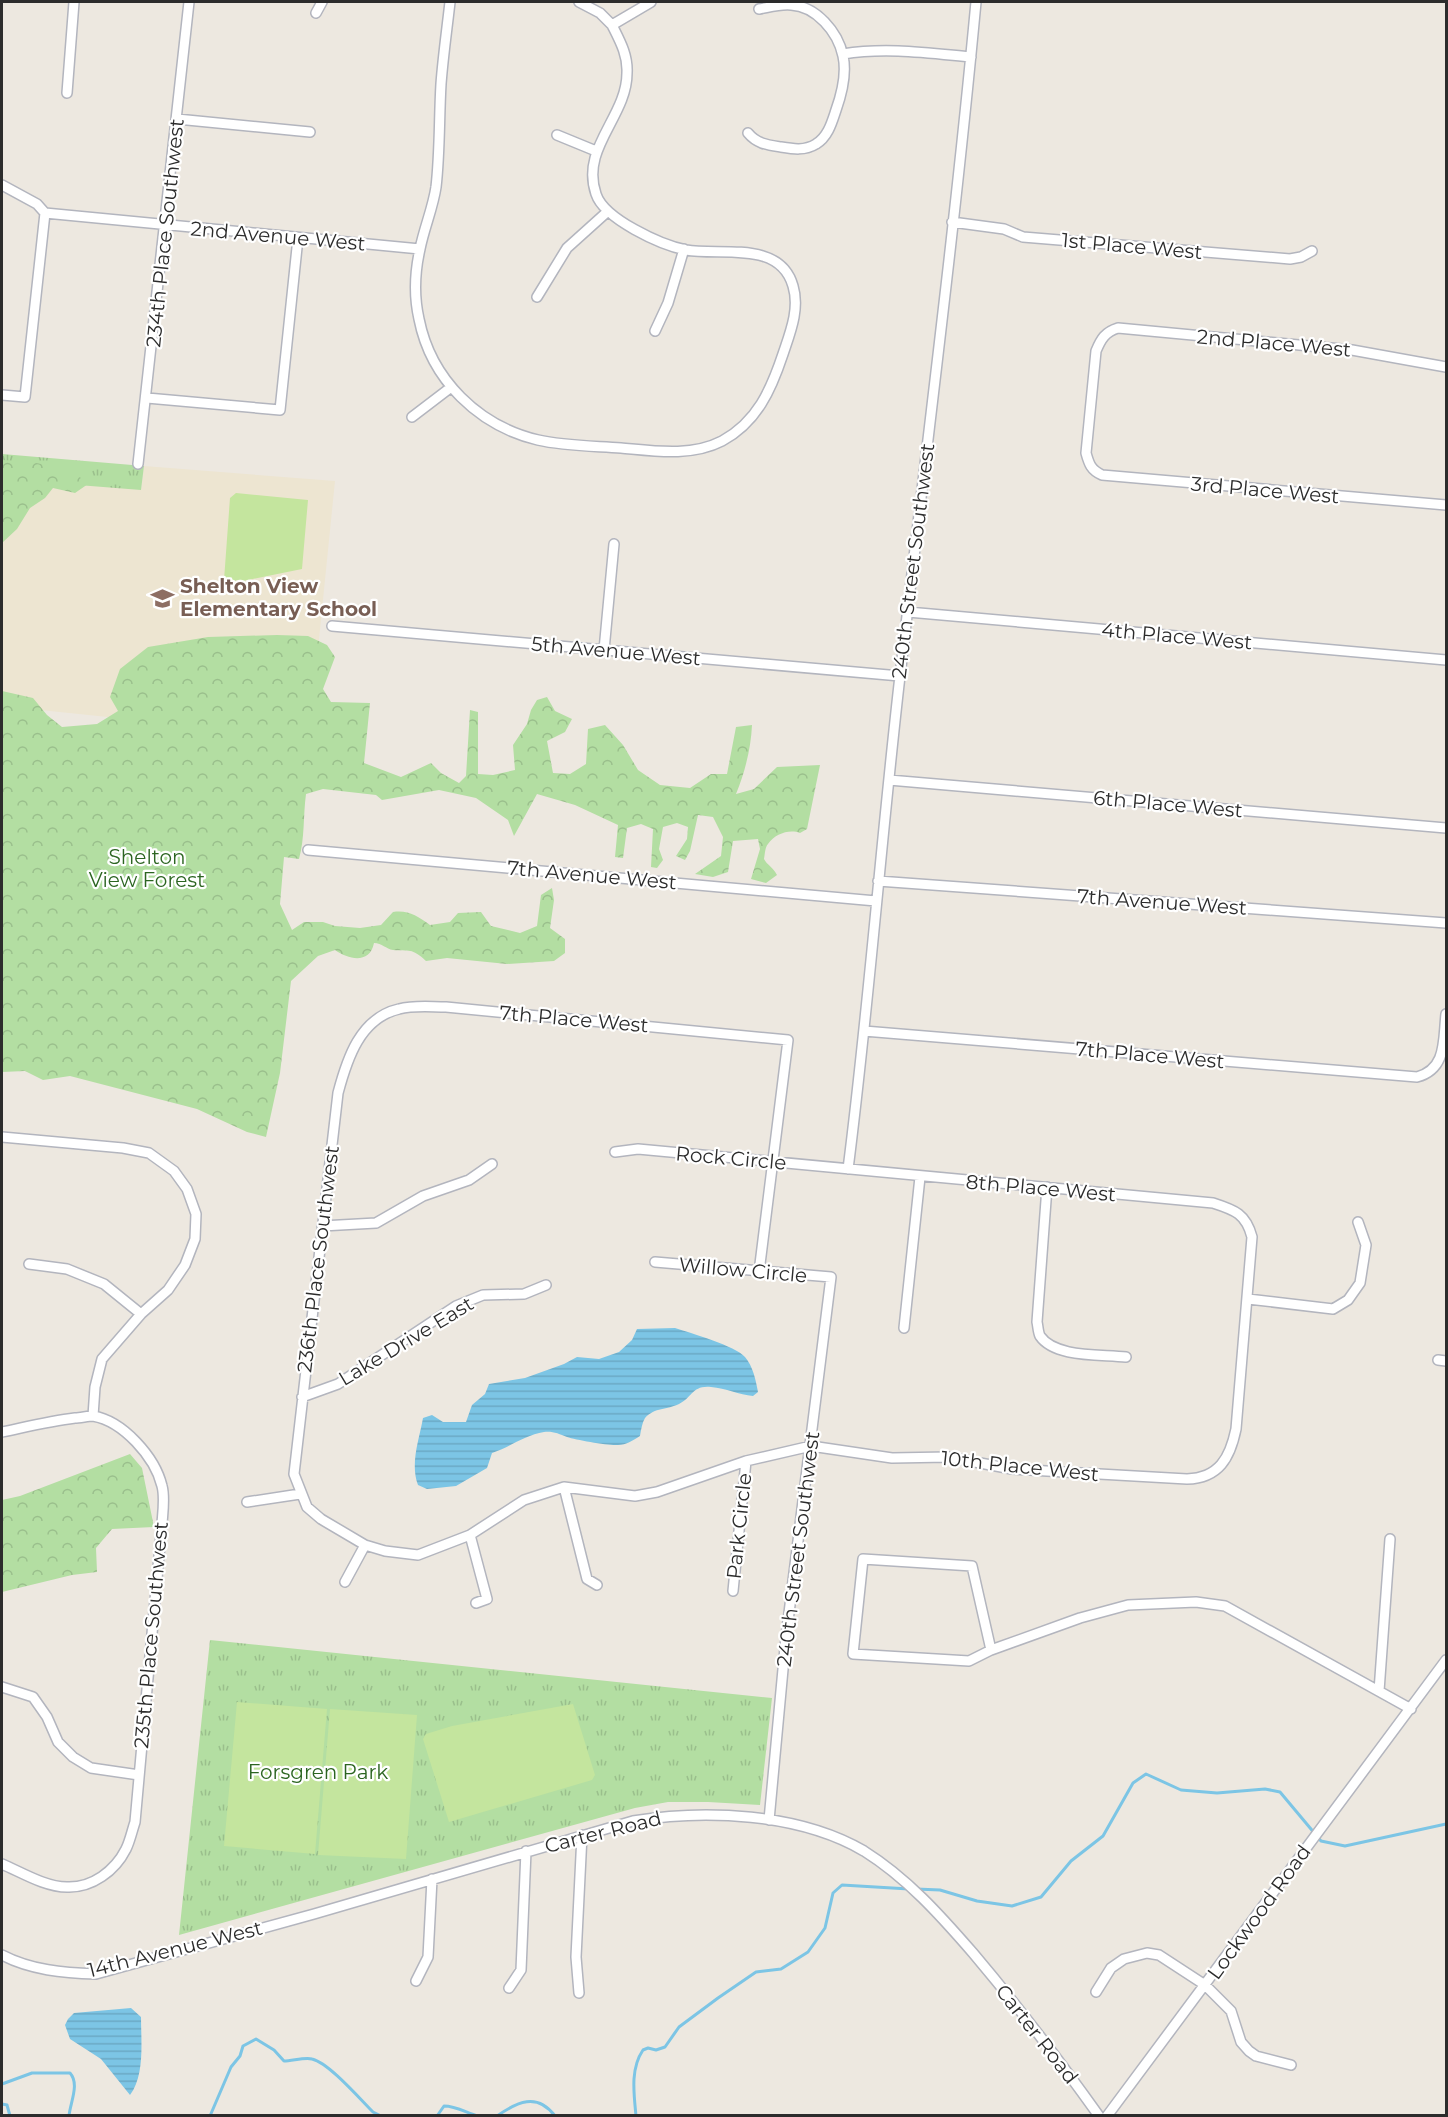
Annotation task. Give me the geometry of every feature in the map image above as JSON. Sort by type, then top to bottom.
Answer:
[{"type":"street","points":[[67,93],[74,2]]},
{"type":"street","name":"234th Place Southwest","points":[[138,464],[189,2]]},
{"type":"street","points":[[316,13],[322,2]]},
{"type":"street","points":[[450,2],[441,80],[436,187],[420,249],[416,285],[419,320],[433,361],[450,388],[468,404],[497,425],[520,435],[542,441],[670,453],[698,449],[722,441],[744,425],[762,406],[777,372],[794,320],[794,287],[783,267],[761,255],[684,249],[624,224],[607,212],[595,192],[593,166],[596,151],[624,93],[628,77],[627,62],[612,25],[600,13],[579,2]]},
{"type":"street","points":[[612,25],[651,2]]},
{"type":"street","name":"240th Street Southwest","points":[[848,1169],[855,1122],[900,676],[976,2]]},
{"type":"street","points":[[748,133],[762,144],[796,149],[809,148],[817,144],[828,130],[840,98],[844,76],[843,54],[825,22],[814,12],[792,4],[759,9]]},
{"type":"street","points":[[843,54],[866,50],[897,50],[971,57]]},
{"type":"street","points":[[177,119],[310,132]]},
{"type":"street","points":[[557,135],[596,151]]},
{"type":"street","points":[[2,185],[37,204],[45,213],[25,397],[2,395]]},
{"type":"street","points":[[537,297],[567,248],[607,212]]},
{"type":"street","name":"2nd Avenue West","points":[[45,213],[420,249]]},
{"type":"street","name":"1st Place West","points":[[952,222],[1004,229],[1023,237],[1280,258],[1301,257],[1312,251]]},
{"type":"street","points":[[147,398],[280,410],[298,238]]},
{"type":"street","points":[[654,331],[668,303],[684,249]]},
{"type":"street","name":"2nd Place West","points":[[1089,464],[1086,453],[1096,351],[1102,336],[1109,330],[1118,328],[1352,350],[1446,367]]},
{"type":"street","points":[[412,417],[450,388]]},
{"type":"street","name":"3rd Place West","points":[[1089,464],[1102,476],[1446,505]]},
{"type":"street","points":[[604,650],[614,544]]},
{"type":"street","name":"4th Place West","points":[[908,612],[1446,660]]},
{"type":"street","name":"5th Avenue West","points":[[332,626],[900,676]]},
{"type":"street","name":"6th Place West","points":[[889,780],[1446,828]]},
{"type":"street","name":"7th Avenue West","points":[[308,850],[876,900]]},
{"type":"street","name":"7th Avenue West","points":[[878,881],[1446,923]]},
{"type":"street","name":"7th Place West","points":[[365,1029],[380,1017],[397,1009],[416,1006],[788,1040],[772,1161]]},
{"type":"street","name":"7th Place West","points":[[864,1031],[1417,1077],[1426,1074],[1438,1064],[1446,1014]]},
{"type":"street","name":"236th Place Southwest","points":[[300,1494],[294,1474],[338,1093],[345,1065],[365,1029]]},
{"type":"street","points":[[2,1137],[123,1148],[149,1153],[174,1171],[187,1189],[196,1214],[195,1239],[185,1265],[168,1290],[141,1314],[102,1359],[95,1387],[93,1416],[54,1420],[2,1432]]},
{"type":"street","name":"Rock Circle","points":[[615,1152],[638,1149],[848,1169]]},
{"type":"street","points":[[759,1272],[772,1161]]},
{"type":"street","points":[[322,1226],[376,1223],[423,1196],[469,1180],[492,1164]]},
{"type":"street","name":"8th Place West","points":[[848,1169],[1213,1203],[1233,1209],[1249,1225],[1252,1238],[1248,1299]]},
{"type":"street","points":[[904,1328],[920,1177]]},
{"type":"street","points":[[1047,1187],[1037,1322],[1039,1334],[1049,1345],[1061,1351],[1126,1357]]},
{"type":"street","points":[[1248,1299],[1333,1310],[1348,1300],[1360,1283],[1366,1245],[1358,1222]]},
{"type":"street","name":"Willow Circle","points":[[655,1262],[831,1277]]},
{"type":"street","points":[[29,1264],[67,1269],[104,1284],[141,1314]]},
{"type":"street","name":"240th Street Southwest","points":[[769,1820],[786,1637],[831,1277]]},
{"type":"street","name":"Lake Drive East","points":[[302,1398],[338,1384],[456,1306],[483,1295],[524,1294],[546,1285]]},
{"type":"street","name":"10th Place West","points":[[811,1446],[892,1458],[948,1457],[1012,1469],[1200,1479],[1211,1475],[1224,1462],[1233,1446],[1248,1299]]},
{"type":"street","name":"235th Place Southwest","points":[[2,1864],[48,1884],[66,1887],[86,1884],[102,1877],[116,1863],[127,1848],[135,1822],[162,1523],[163,1487],[156,1468],[136,1440],[115,1426],[93,1416]]},
{"type":"street","points":[[247,1502],[300,1494],[307,1507],[321,1519],[365,1545],[385,1551],[418,1555],[470,1535],[525,1500],[564,1487],[635,1496],[657,1492],[746,1461],[811,1446]]},
{"type":"street","name":"Park Circle","points":[[733,1591],[746,1461]]},
{"type":"street","points":[[564,1487],[587,1578],[597,1585]]},
{"type":"street","points":[[470,1535],[487,1599],[476,1603]]},
{"type":"street","points":[[1379,1690],[1390,1539]]},
{"type":"street","points":[[345,1582],[365,1545]]},
{"type":"street","points":[[991,1650],[972,1566],[863,1559],[853,1654],[969,1661],[991,1650],[1080,1618],[1128,1605],[1196,1602],[1225,1606],[1411,1709]]},
{"type":"street","name":"Lockwood Road","points":[[1107,2115],[1446,1660]]},
{"type":"street","points":[[2,1687],[33,1697],[47,1717],[58,1742],[73,1757],[91,1768],[139,1775]]},
{"type":"street","name":"Carter Road","points":[[314,1914],[633,1821],[666,1816],[696,1815],[769,1820],[797,1825],[825,1833],[862,1850],[895,1872],[935,1910],[998,1982],[1099,2115]]},
{"type":"street","points":[[579,1993],[576,1957],[582,1835]]},
{"type":"street","points":[[509,1988],[521,1970],[526,1851]]},
{"type":"street","points":[[416,1981],[428,1957],[432,1880]]},
{"type":"street","name":"14th Avenue West","points":[[2,1955],[15,1962],[40,1969],[96,1974],[314,1914]]},
{"type":"street","points":[[1096,1992],[1111,1968],[1124,1959],[1148,1953],[1159,1955],[1205,1985],[1231,2011],[1242,2042],[1249,2051],[1256,2056],[1291,2065]]},
{"type":"shaded area","name":"Shelton View Elementary School","points":[[144,466],[335,481],[309,738],[2,706],[2,479],[141,489]]},
{"type":"green space","points":[[2,454],[144,466],[141,490],[2,479]]},
{"type":"green space","points":[[2,460],[36,463],[70,471],[88,484],[75,493],[53,488],[45,498],[30,508],[17,529],[2,543]]},
{"type":"green space","points":[[236,493],[308,500],[302,569],[243,581],[224,580],[230,498]]},
{"type":"green space","name":"Shelton View Forest","points":[[308,636],[327,645],[335,657],[323,689],[331,702],[370,703],[364,763],[401,777],[431,763],[441,773],[459,783],[466,776],[470,710],[478,712],[478,774],[493,775],[515,770],[513,745],[527,724],[537,700],[547,697],[555,711],[572,719],[565,732],[547,741],[553,773],[570,774],[586,764],[588,729],[605,725],[623,745],[638,770],[660,785],[690,788],[711,774],[727,774],[736,727],[752,725],[747,760],[736,794],[754,789],[777,767],[820,765],[807,829],[800,833],[783,833],[774,837],[767,845],[764,859],[777,875],[766,883],[751,879],[760,849],[758,839],[733,841],[728,872],[713,877],[695,874],[721,856],[723,837],[713,817],[698,815],[690,851],[685,860],[676,856],[687,839],[688,827],[677,823],[663,827],[659,849],[663,860],[657,868],[651,867],[653,829],[641,824],[627,828],[623,858],[615,857],[618,825],[575,805],[537,794],[514,836],[508,820],[476,798],[439,790],[382,800],[376,795],[323,789],[306,794],[299,859],[284,857],[280,904],[292,930],[304,922],[323,922],[335,926],[360,928],[381,925],[393,912],[413,914],[430,925],[450,922],[458,913],[481,912],[491,926],[520,933],[537,926],[541,895],[552,888],[554,900],[550,928],[565,939],[565,953],[554,961],[507,964],[447,958],[426,961],[413,952],[393,950],[374,943],[372,950],[364,957],[352,958],[335,950],[318,956],[291,981],[280,1073],[266,1137],[247,1132],[197,1109],[70,1076],[43,1080],[25,1071],[2,1072],[2,691],[33,698],[47,715],[62,727],[97,724],[118,711],[110,697],[120,669],[148,647],[208,637]]},
{"type":"green space","points":[[130,1454],[142,1468],[154,1527],[112,1529],[96,1548],[97,1572],[72,1575],[2,1592],[2,1500],[20,1496]]},
{"type":"green space","name":"Forsgren Park","points":[[210,1640],[772,1698],[760,1805],[668,1802],[635,1808],[179,1935]]},
{"type":"green space","points":[[237,1702],[327,1709],[315,1854],[224,1846]]},
{"type":"green space","points":[[573,1704],[595,1775],[592,1780],[449,1822],[423,1739],[426,1734],[452,1726]]},
{"type":"green space","points":[[330,1709],[417,1715],[406,1859],[318,1855]]},
{"type":"water","points":[[675,1328],[712,1340],[740,1353],[750,1365],[758,1392],[753,1396],[717,1388],[700,1388],[679,1404],[649,1414],[643,1422],[640,1436],[627,1443],[601,1444],[553,1432],[544,1432],[492,1453],[487,1468],[456,1486],[427,1489],[418,1485],[415,1460],[423,1418],[432,1415],[443,1422],[466,1422],[472,1405],[485,1394],[489,1384],[525,1378],[577,1357],[599,1359],[619,1352],[632,1340],[637,1329]]},
{"type":"water","points":[[131,2008],[141,2017],[141,2047],[138,2078],[130,2095],[101,2059],[70,2039],[65,2025],[74,2013]]},
{"type":"waterway","points":[[916,1889],[940,1890],[977,1901],[1012,1906],[1041,1897],[1071,1861],[1103,1836],[1133,1783],[1146,1774],[1181,1790],[1217,1793],[1265,1789],[1280,1792],[1321,1841],[1345,1846],[1446,1824]]},
{"type":"waterway","points":[[636,2116],[635,2073],[643,2050],[665,2047],[679,2027],[756,1972],[781,1969],[808,1952],[825,1928],[833,1893],[842,1885],[909,1889]]},
{"type":"waterway","points":[[210,2116],[231,2067],[240,2056],[243,2046],[256,2039],[274,2050],[284,2061],[312,2059],[319,2062],[344,2082],[373,2112],[381,2116]]},
{"type":"waterway","points":[[2,2084],[32,2073],[70,2073],[73,2077],[74,2088],[69,2116]]},
{"type":"waterway","points":[[497,2116],[512,2107],[527,2102],[541,2104],[555,2116]]},
{"type":"waterway","points":[[2,2104],[7,2105],[10,2116]]},
{"type":"waterway","points":[[437,2116],[444,2106],[478,2116]]},
{"type":"place","name":"Shelton View Elementary School","points":[[162,598]]}]
